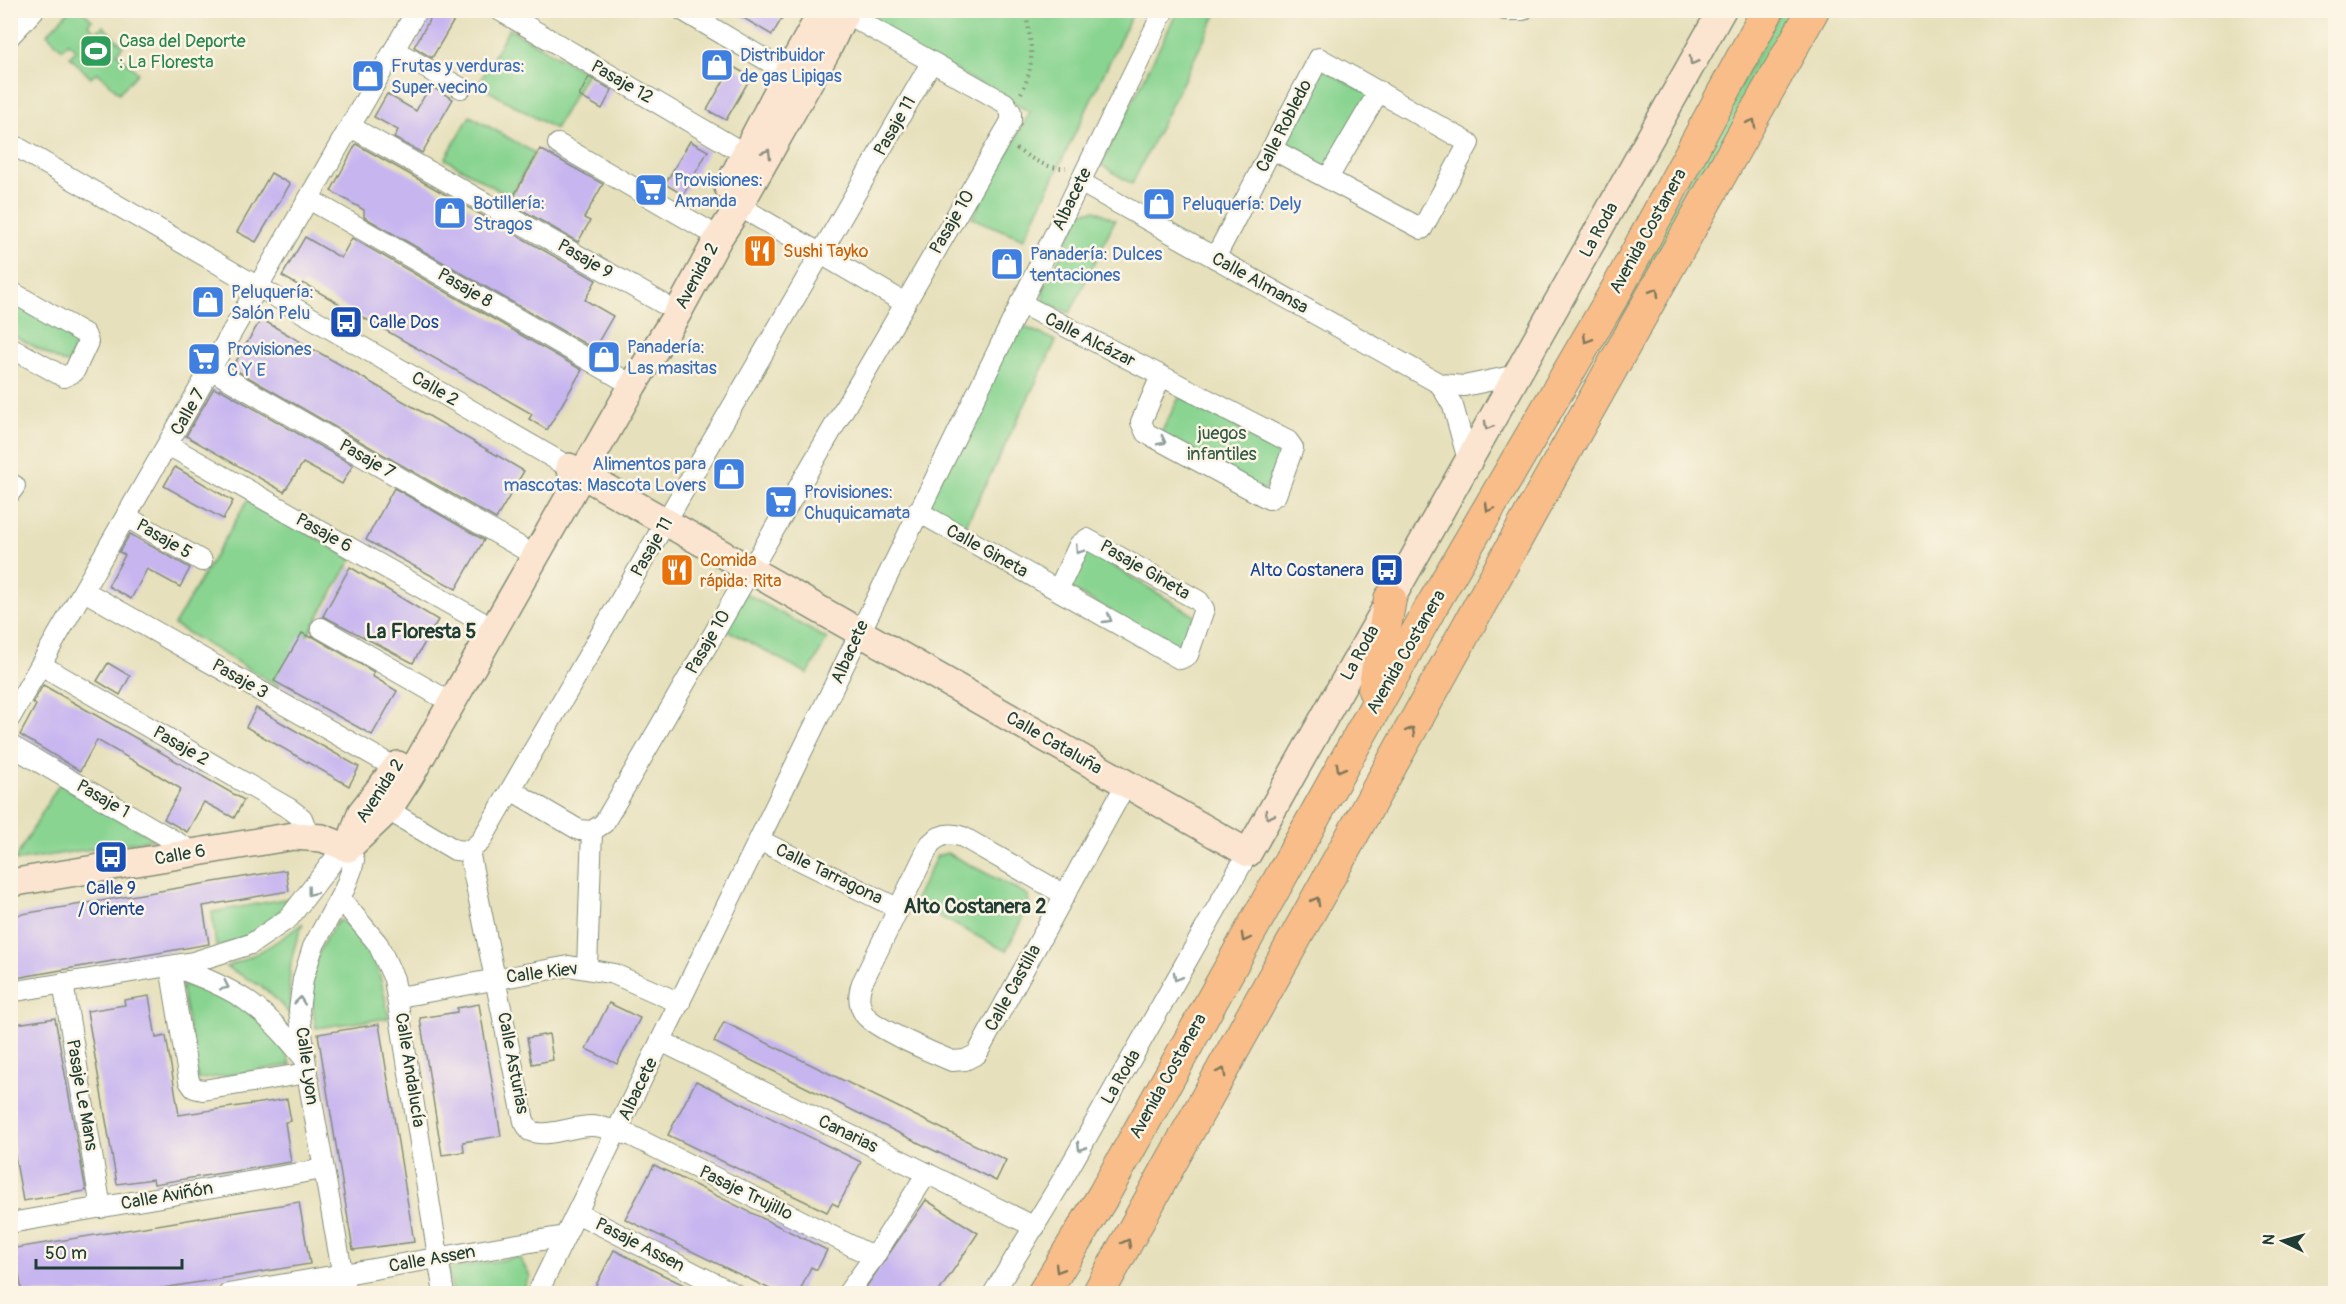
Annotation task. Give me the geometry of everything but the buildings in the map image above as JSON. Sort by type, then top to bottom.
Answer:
[{"type":"main road","name":"Avenida Costanera","points":[[1043,1293],[1102,1196],[1368,718],[1617,289],[1768,10]]},
{"type":"main road","name":"Avenida Costanera","points":[[1098,1293],[1564,453],[1813,10]]},
{"type":"main road","points":[[1368,718],[1390,599]]},
{"type":"street","points":[[10,36],[34,10]]},
{"type":"street","name":"Calle 7","points":[[10,718],[260,287],[417,10]]},
{"type":"street","name":"Pasaje 12","points":[[499,10],[745,154]]},
{"type":"street","points":[[682,10],[797,79]]},
{"type":"street","name":"Albacete","points":[[537,1293],[1164,10]]},
{"type":"street","points":[[1505,10],[1515,13],[1523,10]]},
{"type":"street","name":"La Roda","points":[[993,1293],[1035,1227],[1248,854],[1722,10]]},
{"type":"street","points":[[838,11],[1005,103],[1011,112]]},
{"type":"street","name":"Avenida 2","points":[[348,848],[361,813],[396,768],[522,548],[576,471],[620,378],[745,154],[797,79],[838,11]]},
{"type":"street","points":[[394,50],[461,88]]},
{"type":"street","name":"Calle Robledo","points":[[1215,258],[1319,58],[1379,91]]},
{"type":"street","name":"Pasaje 11","points":[[469,851],[481,841],[511,790],[931,63]]},
{"type":"street","name":"Avenida 2","points":[[348,848],[388,810],[576,471],[740,206],[797,79]]},
{"type":"street","points":[[1272,149],[1422,229],[1469,143],[1379,91],[1328,178]]},
{"type":"street","name":"Pasaje 10","points":[[592,831],[604,823],[1011,121],[1011,112]]},
{"type":"street","name":"Pasaje 9","points":[[351,127],[662,303]]},
{"type":"street","name":"Calle 2","points":[[10,143],[860,633]]},
{"type":"street","points":[[558,144],[705,229]]},
{"type":"street","name":"Calle Almansa","points":[[1082,178],[1215,258],[1440,384],[1464,386],[1517,375]]},
{"type":"street","name":"Pasaje 8","points":[[309,200],[620,378]]},
{"type":"street","points":[[740,206],[905,303]]},
{"type":"street","points":[[10,291],[85,334],[88,342],[74,372],[64,377],[10,347]]},
{"type":"street","name":"Calle Alcázar","points":[[1020,303],[1287,441],[1293,448],[1276,495],[1269,499],[1146,433],[1142,422],[1161,376]]},
{"type":"street","name":"Pasaje 7","points":[[212,370],[522,548]]},
{"type":"street","points":[[1440,384],[1453,406],[1468,460]]},
{"type":"street","name":"Pasaje 6","points":[[168,445],[480,621]]},
{"type":"street","points":[[10,483],[15,486],[10,493]]},
{"type":"street","name":"Calle Gineta","points":[[917,512],[1058,590]]},
{"type":"street","name":"Pasaje 5","points":[[126,517],[202,561]]},
{"type":"street","name":"Pasaje Gineta","points":[[1087,539],[1199,601],[1204,609],[1188,655],[1180,659],[1058,590],[1079,544],[1087,539]]},
{"type":"street","name":"Pasaje 3","points":[[84,591],[396,768]]},
{"type":"street","points":[[321,628],[438,695]]},
{"type":"street","name":"Calle Cataluña","points":[[860,633],[1248,854]]},
{"type":"street","name":"Pasaje 2","points":[[41,665],[290,809],[302,818],[309,836]]},
{"type":"street","name":"Pasaje 1","points":[[10,745],[195,853]]},
{"type":"street","name":"Calle Castilla","points":[[899,909],[862,983],[860,1005],[863,1012],[874,1023],[946,1058],[965,1060],[981,1048],[1126,784]]},
{"type":"street","points":[[511,790],[579,830],[592,831],[587,967]]},
{"type":"street","points":[[388,810],[455,850],[469,851],[496,978]]},
{"type":"street","points":[[899,909],[930,844],[945,834],[963,837],[1065,894]]},
{"type":"street","name":"Calle 6","points":[[10,884],[294,836],[309,836],[333,841],[348,848]]},
{"type":"street","name":"Calle Tarragona","points":[[759,840],[899,909]]},
{"type":"street","points":[[10,992],[170,966],[230,952],[272,932],[303,903],[334,860],[348,848]]},
{"type":"street","name":"Calle Lyon","points":[[344,1284],[305,1066],[299,1010],[303,979],[319,934],[340,898],[354,860],[348,848]]},
{"type":"street","name":"Calle Andalucía","points":[[340,898],[378,944],[391,971],[399,997],[444,1293]]},
{"type":"street","points":[[170,966],[215,982],[246,998],[272,1020],[305,1066],[203,1090],[194,1088],[189,1081],[170,966]]},
{"type":"street","name":"Calle Kiev","points":[[399,997],[551,968],[587,967],[614,974],[680,1003]]},
{"type":"street","name":"Calle Asturias","points":[[496,978],[526,1126],[536,1133],[590,1126],[616,1132]]},
{"type":"street","name":"Pasaje Le Mans","points":[[63,983],[101,1208]]},
{"type":"street","name":"Canarias","points":[[661,1041],[1035,1227]]},
{"type":"street","name":"Pasaje Trujillo","points":[[616,1132],[632,1136],[874,1257]]},
{"type":"street","name":"Calle Aviñón","points":[[10,1223],[323,1169]]},
{"type":"street","points":[[847,1293],[874,1257],[927,1173]]},
{"type":"street","name":"Pasaje Assen","points":[[577,1213],[735,1293]]},
{"type":"street","name":"Calle Assen","points":[[238,1293],[344,1284],[439,1258],[565,1236]]},
{"type":"path","points":[[1011,112],[1030,76],[1032,61],[1025,10]]},
{"type":"path","points":[[1000,139],[1044,166],[1052,169],[1067,168],[1082,178]]},
{"type":"green space","points":[[1178,10],[1218,11],[1132,184],[1101,165]]},
{"type":"green space","name":"Casa del Deporte : La Floresta","points":[[69,11],[82,11],[92,20],[88,24],[96,32],[103,26],[123,46],[117,53],[138,73],[119,93],[97,72],[91,78],[70,57],[76,50],[68,43],[62,49],[47,34]]},
{"type":"green space","points":[[875,11],[1134,11],[1024,239],[972,218],[1030,112],[953,69],[864,33]]},
{"type":"green space","points":[[1781,11],[1799,11],[1609,353],[1635,275]]},
{"type":"green space","points":[[509,29],[587,73],[555,129],[478,85]]},
{"type":"green space","points":[[1321,68],[1376,98],[1330,173],[1282,143]]},
{"type":"green space","points":[[470,116],[535,153],[510,197],[445,159]]},
{"type":"green space","points":[[1095,210],[1115,220],[1070,313],[1043,301],[1043,291],[1082,212]]},
{"type":"green space","points":[[10,301],[77,338],[69,363],[62,362],[11,334]]},
{"type":"green space","points":[[1016,323],[1056,341],[965,527],[926,506]]},
{"type":"green space","name":"juegos infantiles","points":[[1180,396],[1284,452],[1264,491],[1160,435]]},
{"type":"green space","points":[[249,498],[352,559],[278,686],[174,625]]},
{"type":"green space","points":[[1087,550],[1195,616],[1175,649],[1066,586]]},
{"type":"green space","points":[[745,593],[827,639],[808,674],[725,629]]},
{"type":"green space","points":[[59,784],[155,839],[14,861]]},
{"type":"green space","points":[[947,853],[1028,895],[1029,905],[1006,951],[913,903],[937,856]]},
{"type":"green space","points":[[290,898],[275,916],[258,930],[216,947],[212,912]]},
{"type":"green space","points":[[339,920],[351,928],[369,949],[380,976],[389,1018],[316,1028],[312,998],[314,971],[322,945]]},
{"type":"green space","points":[[303,923],[290,970],[293,1019],[263,988],[226,967],[266,948]]},
{"type":"green space","points":[[181,984],[219,995],[249,1012],[276,1039],[291,1065],[198,1080]]},
{"type":"green space","points":[[519,1257],[530,1276],[521,1293],[453,1293],[448,1269]]},
{"type":"place","name":"Casa del Deporte : La Floresta","points":[[96,51]]},
{"type":"place","name":"Distribuidor de gas Lipigas","points":[[717,65]]},
{"type":"place","name":"Frutas y verduras: Super vecino","points":[[368,76]]},
{"type":"place","name":"Provisiones: Amanda","points":[[651,190]]},
{"type":"place","name":"Peluquería: Dely","points":[[1159,204]]},
{"type":"place","name":"Botillería: Stragos","points":[[450,213]]},
{"type":"place","name":"Sushi Tayko","points":[[760,251]]},
{"type":"place","name":"Panadería: Dulces tentaciones","points":[[1007,264]]},
{"type":"place","name":"Peluquería: Salón Pelu","points":[[208,302]]},
{"type":"place","name":"Calle Dos","points":[[346,322]]},
{"type":"place","name":"Panadería: Las masitas","points":[[604,357]]},
{"type":"place","name":"Provisiones C Y E","points":[[204,359]]},
{"type":"place","name":"Alimentos para mascotas: Mascota Lovers","points":[[729,474]]},
{"type":"place","name":"Provisiones: Chuquicamata","points":[[781,502]]},
{"type":"place","name":"Comida rápida: Rita","points":[[677,570]]},
{"type":"place","name":"Alto Costanera","points":[[1387,570]]},
{"type":"place","name":"Calle 9 / Oriente","points":[[111,857]]},
{"type":"district","name":"La Floresta 5","points":[[421,631]]},
{"type":"district","name":"Alto Costanera 2","points":[[975,906]]}]
